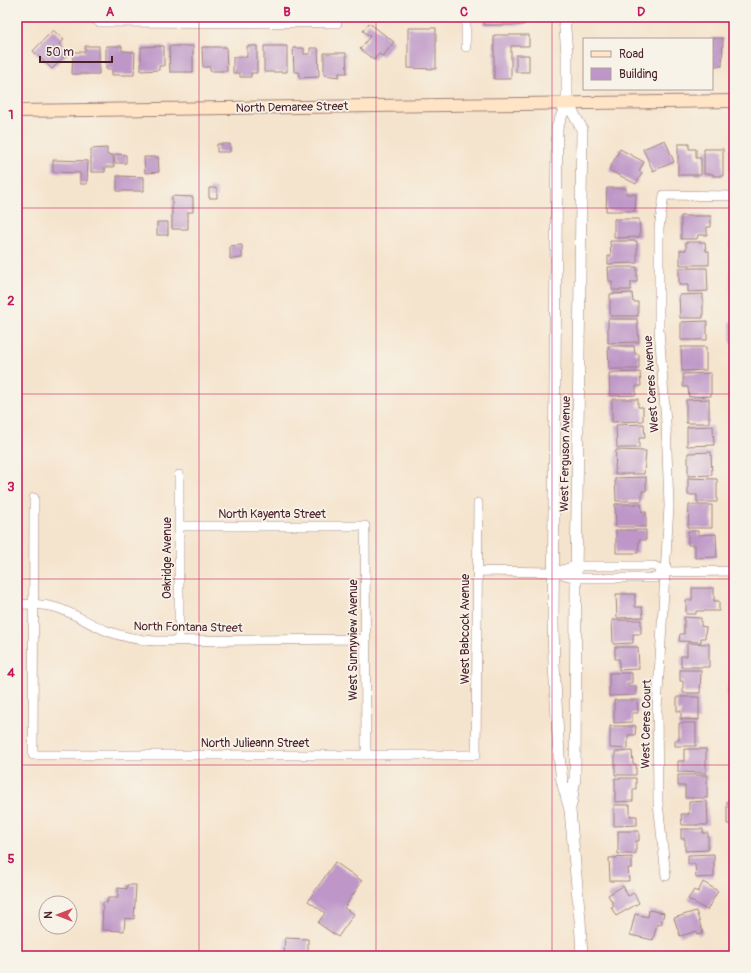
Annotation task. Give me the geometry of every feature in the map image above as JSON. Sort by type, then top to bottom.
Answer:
[{"type":"main road","name":"North Demaree Street","points":[[17,111],[567,102],[734,101]]},
{"type":"street","points":[[92,17],[99,22],[337,20]]},
{"type":"street","points":[[466,17],[466,47]]},
{"type":"street","name":"West Ferguson Avenue","points":[[564,17],[567,54],[567,102],[557,128],[554,664],[557,733],[562,781],[570,810],[579,904],[582,956]]},
{"type":"street","name":"West Ferguson Avenue","points":[[567,102],[582,129],[576,566],[575,778],[570,810]]},
{"type":"street","name":"West Ceres Avenue","points":[[666,572],[669,506],[666,423],[659,329],[659,228],[664,195],[734,196]]},
{"type":"street","name":"Oakridge Avenue","points":[[179,475],[179,640]]},
{"type":"street","points":[[34,498],[34,604]]},
{"type":"street","name":"West Babcock Avenue","points":[[476,755],[478,503]]},
{"type":"street","name":"North Kayenta Street","points":[[179,526],[365,526]]},
{"type":"street","name":"West Sunnyview Avenue","points":[[365,526],[366,755]]},
{"type":"street","points":[[554,572],[576,566],[654,566],[666,572],[734,571]]},
{"type":"street","points":[[477,571],[554,572],[576,578],[655,578],[666,572]]},
{"type":"street","name":"West Ceres Court","points":[[666,572],[657,709],[658,802],[666,876]]},
{"type":"street","name":"North Fontana Street","points":[[17,604],[52,606],[67,611],[106,631],[120,636],[137,639],[365,639]]},
{"type":"street","name":"North Julieann Street","points":[[34,604],[33,755],[476,755]]},
{"type":"building","points":[[484,17],[524,17],[524,25],[484,25]]},
{"type":"building","points":[[369,23],[394,42],[383,56],[379,54],[374,60],[360,49],[370,36],[363,31]]},
{"type":"building","points":[[408,28],[436,28],[436,69],[408,68]]},
{"type":"building","points":[[53,30],[64,40],[59,44],[68,53],[52,69],[33,51]]},
{"type":"building","points":[[494,35],[529,35],[529,46],[511,46],[511,79],[494,79]]},
{"type":"building","points":[[713,38],[723,38],[722,66],[713,66]]},
{"type":"building","points":[[85,46],[99,46],[99,74],[72,74],[73,52],[85,52]]},
{"type":"building","points":[[106,46],[122,46],[122,51],[135,52],[134,75],[112,75],[112,69],[106,69]]},
{"type":"building","points":[[164,46],[164,66],[159,66],[159,70],[141,71],[141,47]]},
{"type":"building","points":[[169,46],[193,46],[193,72],[170,72]]},
{"type":"building","points":[[247,46],[257,46],[257,73],[251,73],[251,77],[240,77],[240,73],[233,73],[233,57],[247,57]]},
{"type":"building","points":[[264,46],[287,46],[287,72],[264,72]]},
{"type":"building","points":[[202,47],[226,47],[227,71],[210,71],[210,67],[203,67]]},
{"type":"building","points":[[293,48],[304,48],[304,54],[310,54],[310,48],[318,48],[319,77],[299,78],[299,72],[294,72]]},
{"type":"building","points":[[324,53],[346,53],[347,73],[339,73],[339,77],[324,75]]},
{"type":"building","points":[[516,55],[529,55],[529,72],[516,72]]},
{"type":"building","points":[[665,140],[674,162],[653,171],[643,149]]},
{"type":"building","points":[[217,144],[230,144],[230,152],[217,152]]},
{"type":"building","points":[[678,144],[689,144],[689,149],[696,149],[696,158],[701,158],[701,175],[678,175]]},
{"type":"building","points":[[107,148],[107,155],[113,155],[114,167],[105,167],[105,172],[91,172],[91,149]]},
{"type":"building","points":[[620,149],[644,162],[639,171],[642,173],[636,184],[609,170]]},
{"type":"building","points":[[704,149],[723,149],[723,176],[704,174]]},
{"type":"building","points":[[730,149],[734,149],[734,170],[730,170]]},
{"type":"building","points":[[115,154],[126,155],[126,163],[115,163]]},
{"type":"building","points":[[144,157],[158,157],[159,172],[145,173]]},
{"type":"building","points":[[53,160],[88,161],[87,184],[80,184],[80,173],[53,172]]},
{"type":"building","points":[[117,176],[144,177],[144,191],[117,191]]},
{"type":"building","points":[[209,188],[217,188],[217,198],[209,198]]},
{"type":"building","points":[[607,188],[626,188],[626,194],[636,194],[635,211],[606,211]]},
{"type":"building","points":[[172,196],[193,197],[193,212],[188,212],[188,229],[172,229]]},
{"type":"building","points":[[681,216],[711,216],[711,227],[707,227],[707,235],[698,235],[697,239],[681,239]]},
{"type":"building","points":[[614,219],[639,219],[640,237],[614,238]]},
{"type":"building","points":[[157,222],[168,222],[168,235],[157,235]]},
{"type":"building","points":[[610,241],[637,241],[637,263],[608,264],[608,256],[611,256]]},
{"type":"building","points":[[686,242],[705,242],[706,251],[709,251],[709,265],[680,265],[680,250],[686,250]]},
{"type":"building","points":[[730,242],[734,242],[734,265],[730,265]]},
{"type":"building","points":[[242,245],[242,258],[230,259],[230,246]]},
{"type":"building","points":[[608,267],[637,267],[637,282],[631,282],[631,290],[612,290],[612,281],[609,281]]},
{"type":"building","points":[[679,268],[707,268],[708,291],[688,292],[688,285],[679,285]]},
{"type":"building","points":[[730,268],[734,268],[734,291],[731,291]]},
{"type":"building","points":[[632,293],[633,302],[638,302],[638,316],[610,316],[610,294]]},
{"type":"building","points":[[703,294],[703,318],[680,318],[679,295]]},
{"type":"building","points":[[608,319],[637,319],[639,342],[608,343]]},
{"type":"building","points":[[707,321],[707,340],[681,340],[681,322]]},
{"type":"building","points":[[730,321],[734,321],[734,344],[731,344]]},
{"type":"building","points":[[608,346],[634,346],[635,354],[639,354],[639,369],[609,369]]},
{"type":"building","points":[[681,347],[706,347],[706,370],[682,371]]},
{"type":"building","points":[[731,356],[734,356],[734,370],[731,370]]},
{"type":"building","points":[[640,372],[641,386],[636,386],[636,395],[610,396],[609,373]]},
{"type":"building","points":[[711,373],[711,396],[689,397],[688,387],[683,387],[683,374]]},
{"type":"building","points":[[612,399],[638,399],[638,407],[643,407],[643,421],[612,422]]},
{"type":"building","points":[[709,399],[709,423],[686,423],[686,400]]},
{"type":"building","points":[[644,424],[645,438],[639,438],[639,448],[617,448],[616,425]]},
{"type":"building","points":[[713,426],[714,445],[687,446],[687,427]]},
{"type":"building","points":[[616,450],[646,451],[644,474],[615,474]]},
{"type":"building","points":[[711,452],[712,475],[688,476],[688,453]]},
{"type":"building","points":[[646,477],[646,491],[642,491],[642,501],[616,501],[615,478]]},
{"type":"building","points":[[688,478],[717,479],[717,502],[697,502],[697,495],[688,495]]},
{"type":"building","points":[[615,504],[641,504],[642,512],[646,512],[646,527],[616,527]]},
{"type":"building","points":[[689,505],[712,505],[712,528],[688,528]]},
{"type":"building","points":[[616,530],[646,530],[646,540],[639,540],[638,553],[616,553]]},
{"type":"building","points":[[688,531],[698,531],[698,535],[716,534],[717,557],[695,558],[695,545],[688,545]]},
{"type":"building","points":[[692,588],[714,588],[714,601],[719,601],[719,611],[696,611],[696,614],[686,614],[686,600],[692,600]]},
{"type":"building","points":[[616,594],[635,594],[635,607],[642,607],[643,617],[617,618]]},
{"type":"building","points":[[684,617],[701,618],[701,626],[706,627],[705,638],[701,638],[701,642],[679,641],[680,634],[684,634]]},
{"type":"building","points":[[612,620],[641,620],[641,634],[633,634],[633,643],[613,644]]},
{"type":"building","points":[[687,643],[709,644],[709,667],[681,667],[681,656],[687,656]]},
{"type":"building","points":[[615,647],[638,647],[639,669],[619,670],[619,659],[615,659]]},
{"type":"building","points":[[730,669],[734,669],[734,692],[729,692]]},
{"type":"building","points":[[680,670],[701,670],[700,693],[683,693],[683,681],[680,681]]},
{"type":"building","points":[[609,673],[632,673],[632,683],[627,683],[627,686],[636,686],[636,695],[609,696]]},
{"type":"building","points":[[731,696],[734,696],[734,719],[731,719]]},
{"type":"building","points":[[677,697],[699,697],[699,720],[681,719],[681,711],[677,711]]},
{"type":"building","points":[[614,700],[637,700],[638,713],[632,713],[632,722],[614,723]]},
{"type":"building","points":[[679,723],[696,723],[696,746],[675,746],[675,740],[679,740]]},
{"type":"building","points":[[610,726],[636,726],[635,735],[628,735],[628,749],[610,748]]},
{"type":"building","points":[[684,749],[706,749],[706,773],[678,772],[678,761],[684,761]]},
{"type":"building","points":[[632,751],[633,764],[636,764],[636,775],[615,775],[615,752]]},
{"type":"building","points":[[678,775],[707,775],[707,798],[685,798],[685,786],[678,786]]},
{"type":"building","points":[[615,778],[636,778],[636,789],[633,789],[633,801],[615,802]]},
{"type":"building","points":[[707,801],[708,825],[682,825],[681,814],[689,814],[689,802]]},
{"type":"building","points":[[727,801],[734,801],[734,824],[727,824]]},
{"type":"building","points":[[614,805],[630,805],[630,816],[637,816],[637,825],[614,826]]},
{"type":"building","points":[[681,829],[703,829],[703,833],[708,833],[708,850],[685,851],[685,839],[681,839]]},
{"type":"building","points":[[618,831],[639,831],[639,841],[636,841],[636,854],[618,854]]},
{"type":"building","points":[[714,854],[714,877],[696,878],[695,864],[688,864],[688,855]]},
{"type":"building","points":[[632,857],[632,868],[628,868],[629,881],[610,881],[609,858]]},
{"type":"building","points":[[335,862],[362,881],[344,908],[354,914],[338,937],[318,923],[325,913],[308,901]]},
{"type":"building","points":[[703,882],[718,891],[707,910],[688,899],[694,890],[698,892]]},
{"type":"building","points":[[127,885],[136,885],[134,919],[125,918],[124,931],[102,930],[103,902],[107,903],[108,898],[118,898],[118,888],[127,889]]},
{"type":"building","points":[[623,886],[628,896],[634,893],[639,903],[616,916],[611,907],[614,906],[608,895]]},
{"type":"building","points":[[649,910],[664,913],[661,925],[657,924],[653,940],[630,935],[635,914],[648,917]]},
{"type":"building","points":[[696,911],[703,933],[698,935],[697,931],[680,936],[674,918]]},
{"type":"building","points":[[285,938],[308,939],[308,956],[284,956]]}]
